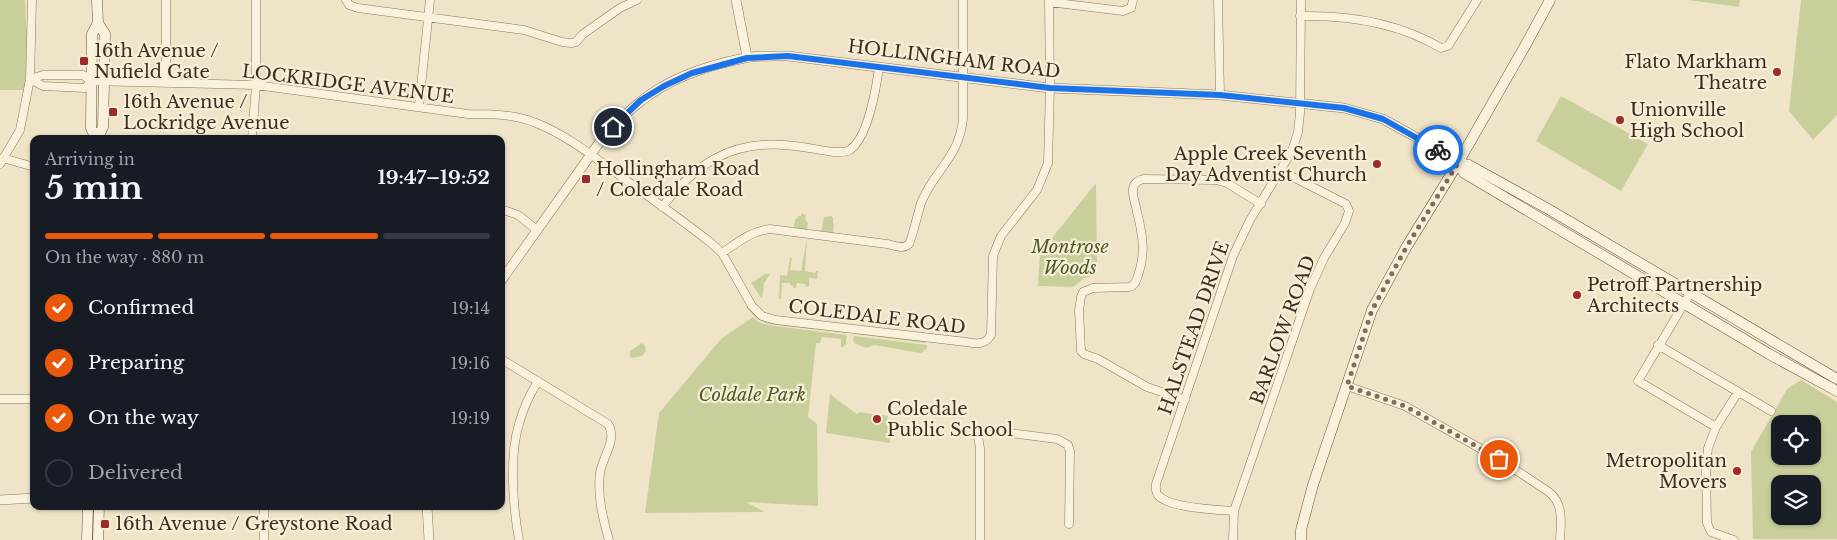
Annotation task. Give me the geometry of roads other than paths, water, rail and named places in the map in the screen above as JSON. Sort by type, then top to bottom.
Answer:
[{"type":"main road","points":[[97,0],[98,23],[105,34],[103,128],[99,135]]},
{"type":"main road","points":[[1301,540],[1301,530],[1313,485],[1372,310],[1407,246],[1458,163],[1550,0]]},
{"type":"main road","points":[[94,135],[91,128],[92,34],[98,23]]},
{"type":"main road","points":[[1458,163],[1477,169],[1691,292],[1837,379]]},
{"type":"main road","points":[[1458,163],[1464,173],[1769,354],[1837,391]]},
{"type":"main road","points":[[87,540],[88,510]]},
{"type":"main road","points":[[98,540],[99,510]]},
{"type":"street","points":[[30,166],[2,161],[20,130],[30,80],[32,0]]},
{"type":"street","points":[[166,0],[166,83]]},
{"type":"street","points":[[252,135],[256,84],[256,0]]},
{"type":"street","points":[[346,0],[350,5],[358,8],[524,30],[571,43],[576,42],[583,34],[620,8],[637,0]]},
{"type":"street","points":[[419,106],[430,0]]},
{"type":"street","points":[[736,0],[747,58]]},
{"type":"street","points":[[722,253],[747,236],[770,229],[901,247],[911,241],[914,224],[926,193],[952,156],[959,139],[963,118],[963,0]]},
{"type":"street","points":[[1050,88],[1049,1],[1123,11],[1131,8],[1133,0]]},
{"type":"street","points":[[1218,0],[1220,95]]},
{"type":"street","name":"HALSTEAD DRIVE","points":[[1234,511],[1204,509],[1170,502],[1158,496],[1156,484],[1233,256],[1250,220],[1292,151],[1298,132],[1301,0]]},
{"type":"street","points":[[1300,16],[1368,21],[1408,32],[1441,48],[1448,46],[1477,0]]},
{"type":"street","name":"HOLLINGHAM ROAD","points":[[505,275],[604,136],[641,100],[692,73],[747,58],[788,56],[1050,88],[1220,95],[1344,108],[1383,119],[1458,163]]},
{"type":"street","points":[[662,207],[693,173],[716,159],[741,148],[785,145],[834,152],[850,150],[856,143],[868,120],[879,68]]},
{"type":"street","points":[[42,75],[85,75],[91,81],[83,88],[43,86],[30,80],[42,75]]},
{"type":"street","name":"LOCKRIDGE AVENUE","points":[[91,81],[256,84],[468,114],[494,114],[516,117],[535,122],[558,133],[591,155]]},
{"type":"street","name":"COLEDALE ROAD","points":[[591,155],[695,230],[722,253],[752,306],[765,317],[776,320],[977,344],[984,343],[988,340],[992,329],[993,256],[1001,236],[1037,190],[1048,163],[1050,88]]},
{"type":"street","name":"BARLOW ROAD","points":[[1233,540],[1234,511],[1310,289],[1324,258],[1348,215],[1348,206],[1346,204],[1281,171]]},
{"type":"street","points":[[1185,400],[1147,387],[1098,359],[1084,354],[1079,349],[1081,297],[1090,288],[1129,287],[1136,282],[1143,254],[1142,232],[1134,196],[1134,187],[1139,180],[1216,180],[1227,183],[1261,204]]},
{"type":"street","points":[[505,210],[518,215],[537,230]]},
{"type":"street","points":[[1691,292],[1638,381],[1716,427]]},
{"type":"street","points":[[1658,345],[1771,411]]},
{"type":"street","points":[[505,361],[608,424],[611,428],[611,440],[600,471],[603,518],[609,540]]},
{"type":"street","points":[[519,540],[514,501],[515,444],[523,411],[538,381]]},
{"type":"street","points":[[1347,386],[1405,406],[1499,459],[1549,492],[1554,496],[1560,507],[1560,540]]},
{"type":"street","points":[[1734,540],[1712,532],[1708,523],[1706,468],[1708,448],[1716,427],[1738,392]]},
{"type":"street","points":[[0,398],[30,399]]},
{"type":"street","points":[[980,540],[980,448],[978,437],[980,433],[986,430],[1057,439],[1068,445],[1070,451],[1069,524]]},
{"type":"street","points":[[0,500],[30,498]]},
{"type":"street","points":[[264,510],[264,540]]},
{"type":"street","points":[[427,510],[429,540]]},
{"type":"place","name":"16th Avenue / Nufield Gate","points":[[84,61]]},
{"type":"place","name":"Flato Markham Theatre","points":[[1777,72]]},
{"type":"place","name":"16th Avenue / Lockridge Avenue","points":[[113,112]]},
{"type":"place","name":"Unionville High School","points":[[1620,120]]},
{"type":"place","name":"Apple Creek Seventh Day Adventist Church","points":[[1377,164]]},
{"type":"place","name":"Hollingham Road / Coledale Road","points":[[586,179]]},
{"type":"place","name":"Petroff Partnership Architects","points":[[1577,295]]},
{"type":"place","name":"Coledale Public School","points":[[877,419]]},
{"type":"place","name":"Metropolitan Movers","points":[[1737,471]]},
{"type":"place","name":"16th Avenue / Greystone Road","points":[[105,524]]},
{"type":"park label","name":"Montrose Woods","points":[[1070,257]]},
{"type":"park label","name":"Coldale Park","points":[[752,395]]}]
